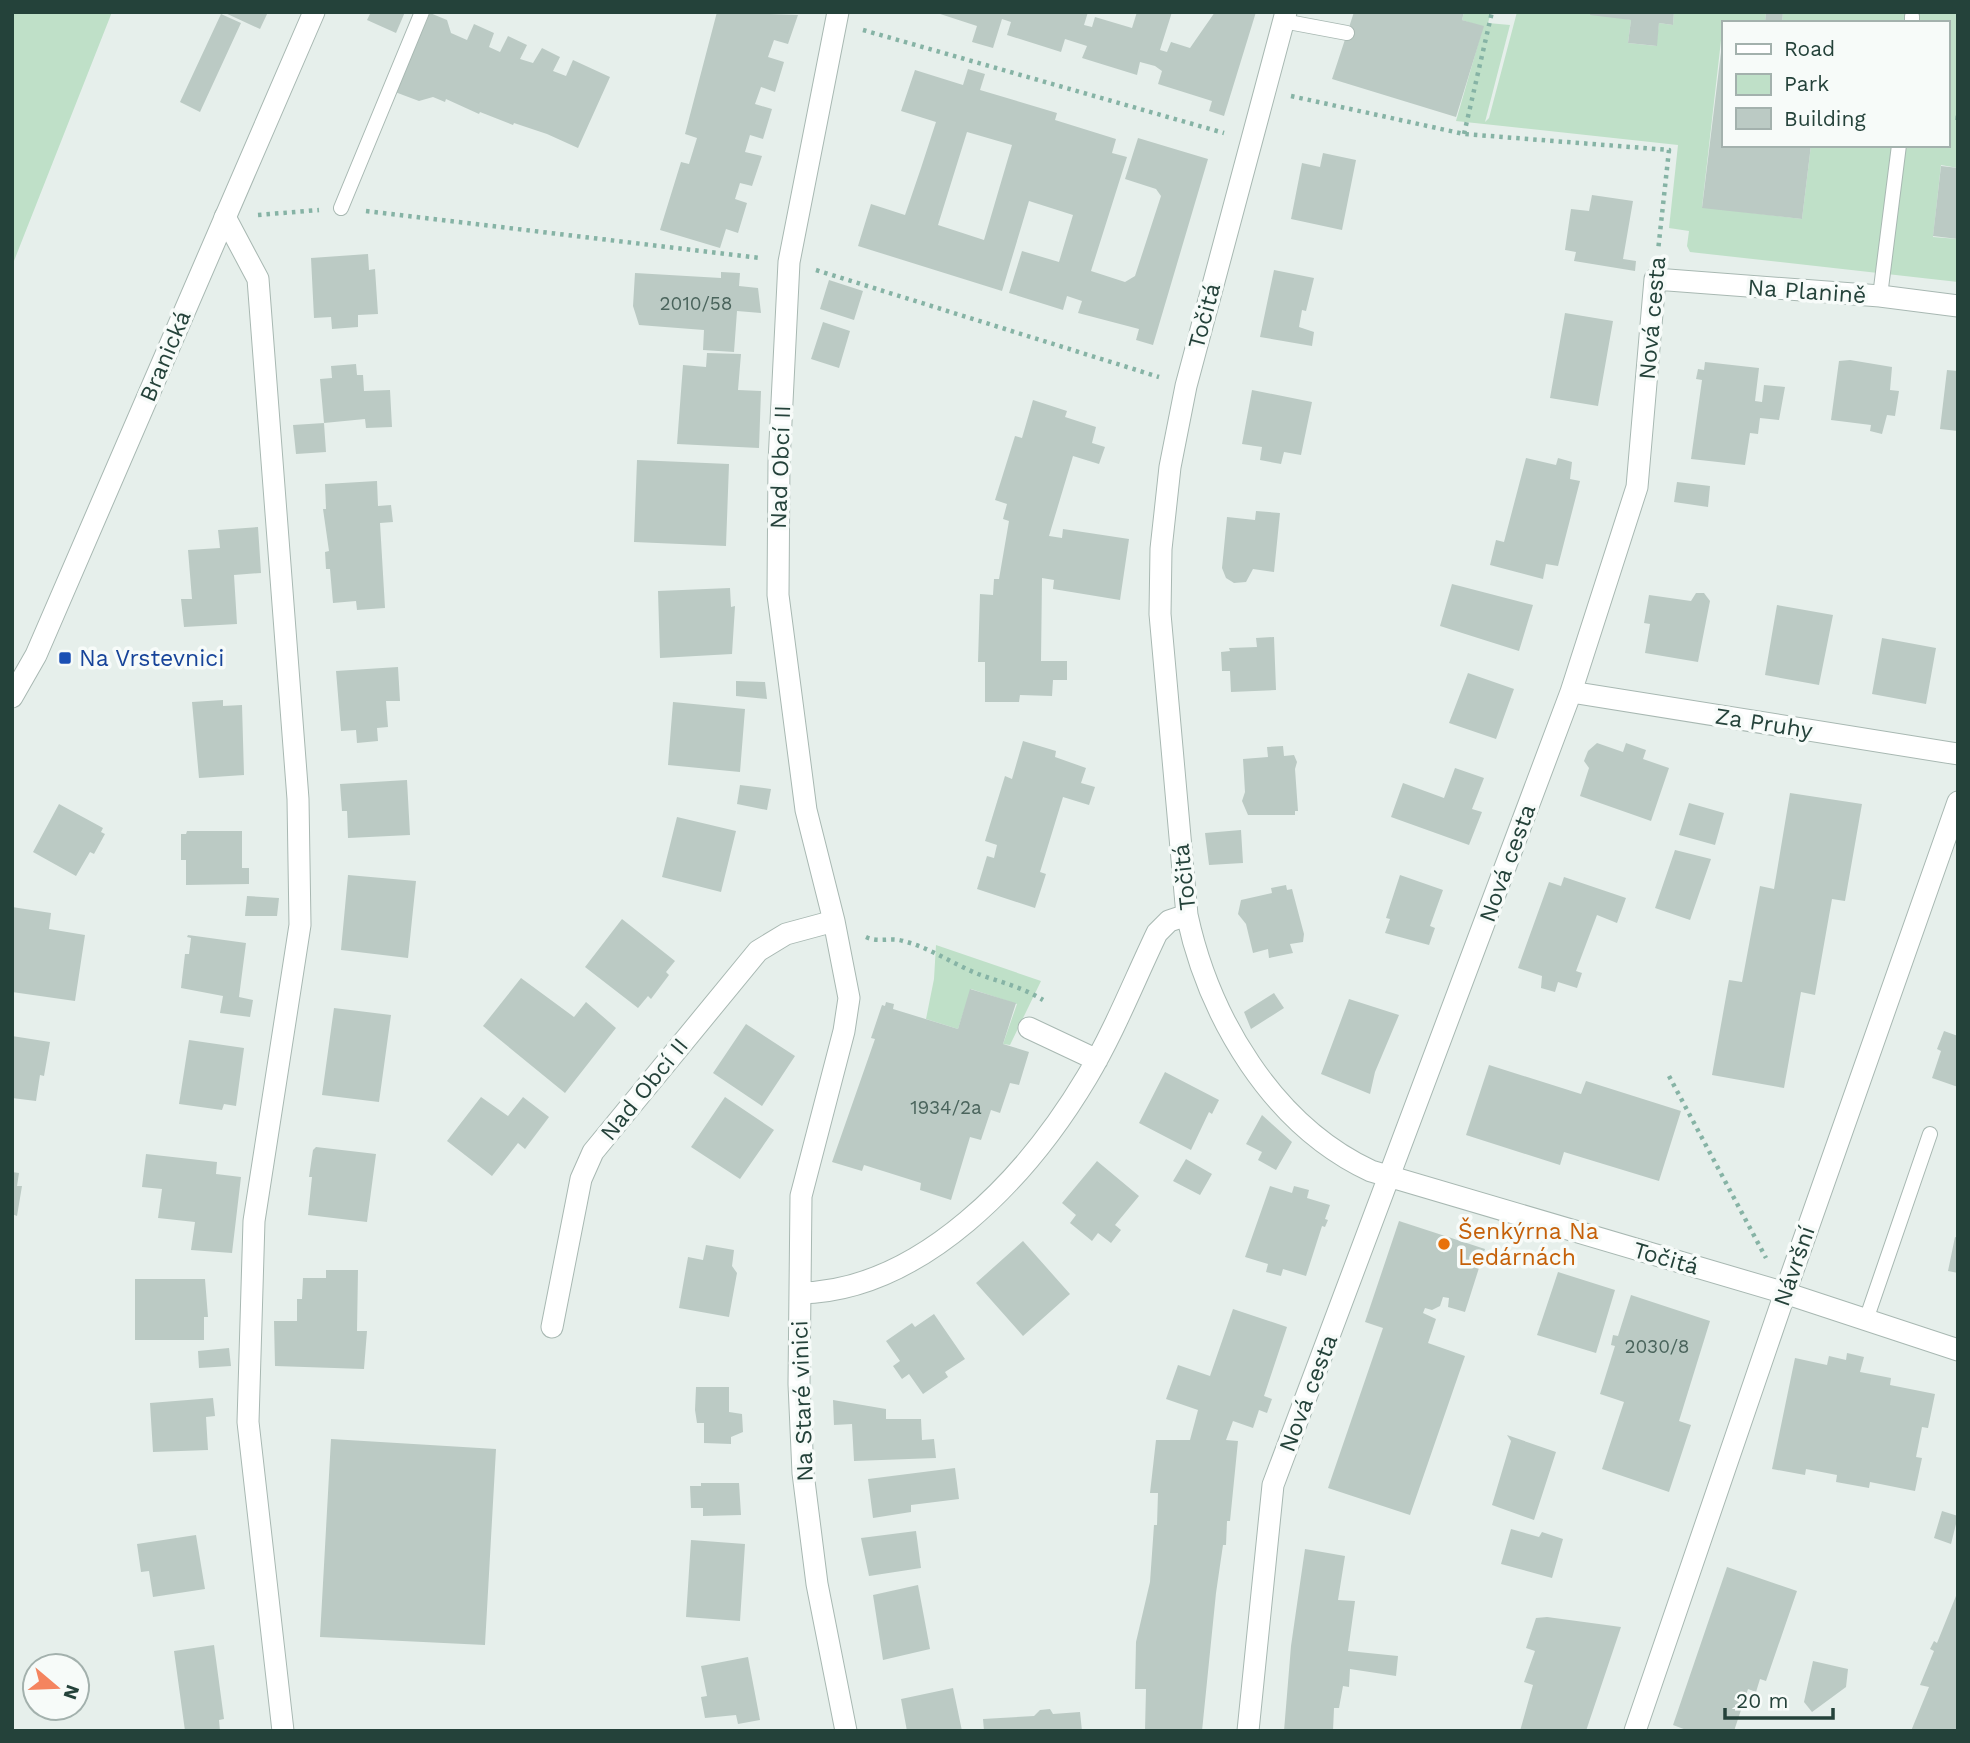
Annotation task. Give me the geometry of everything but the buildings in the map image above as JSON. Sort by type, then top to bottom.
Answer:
[{"type":"street","name":"Branická","points":[[12,697],[36,655],[314,12]]},
{"type":"street","name":"Nad Obcí II","points":[[800,1293],[800,1218],[804,1176],[847,1015],[847,979],[806,810],[781,634],[778,563],[789,262],[837,17]]},
{"type":"street","name":"Točitá","points":[[1284,17],[1179,417],[1161,549],[1160,614],[1186,915],[1209,989],[1230,1031],[1258,1074],[1292,1112],[1358,1164],[1390,1177],[1784,1293],[1958,1350]]},
{"type":"street","points":[[225,218],[258,279],[298,799],[300,925],[254,1221],[248,1422],[283,1731]]},
{"type":"street","name":"Na Planině","points":[[1655,279],[1880,296],[1958,306]]},
{"type":"street","name":"Nová cesta","points":[[1248,1731],[1273,1485],[1571,692],[1637,487],[1655,279]]},
{"type":"street","name":"Za Pruhy","points":[[1571,692],[1958,754]]},
{"type":"street","name":"Návršní","points":[[1635,1731],[1784,1293],[1958,802]]},
{"type":"street","name":"Na Staré vinici","points":[[846,1731],[825,1633],[803,1473],[799,1418],[800,1293],[825,1293],[877,1279],[922,1255],[956,1230],[1023,1163],[1072,1100],[1097,1060],[1157,933],[1168,921],[1186,915]]},
{"type":"street","name":"Nad Obcí II","points":[[552,1327],[581,1179],[593,1152],[758,951],[786,934],[834,921]]},
{"type":"street","points":[[1038,1033],[1097,1060]]},
{"type":"lane","points":[[341,208],[422,12]]},
{"type":"lane","points":[[1284,17],[1347,33]]},
{"type":"lane","points":[[1880,296],[1899,147]]},
{"type":"lane","points":[[1866,1320],[1930,1134]]},
{"type":"path","points":[[1265,90],[1464,134],[1492,12]]},
{"type":"path","points":[[837,17],[1250,141]]},
{"type":"path","name":"Nová cesta","points":[[1464,134],[1669,150],[1655,279]]},
{"type":"path","points":[[225,218],[341,208]]},
{"type":"path","points":[[834,921],[876,942],[894,939],[906,941],[976,973],[1028,991],[1053,1007],[1053,1020],[1038,1033]]},
{"type":"path","points":[[1669,1076],[1784,1293]]},
{"type":"green space","points":[[12,12],[112,12],[12,266]]},
{"type":"green space","points":[[1464,12],[1491,12],[1488,23],[1510,25],[1485,122],[1489,118],[1517,12],[1591,12],[1631,20],[1628,43],[1656,46],[1659,23],[1673,25],[1674,12],[1766,12],[1765,21],[1722,21],[1702,207],[1802,219],[1811,147],[1949,147],[1949,21],[1782,21],[1783,12],[1958,12],[1958,168],[1941,165],[1933,237],[1958,239],[1958,282],[1690,252],[1687,246],[1689,231],[1669,228],[1678,145],[1456,121],[1483,27],[1462,20]]},
{"type":"green space","points":[[936,945],[1041,981],[1010,1045],[1003,1044],[1017,1004],[971,989],[958,1029],[926,1019],[934,979]]},
{"type":"place","name":"Na Vrstevnici","points":[[65,658]]},
{"type":"place","name":"Šenkýrna Na Ledárnách","points":[[1444,1244]]}]
